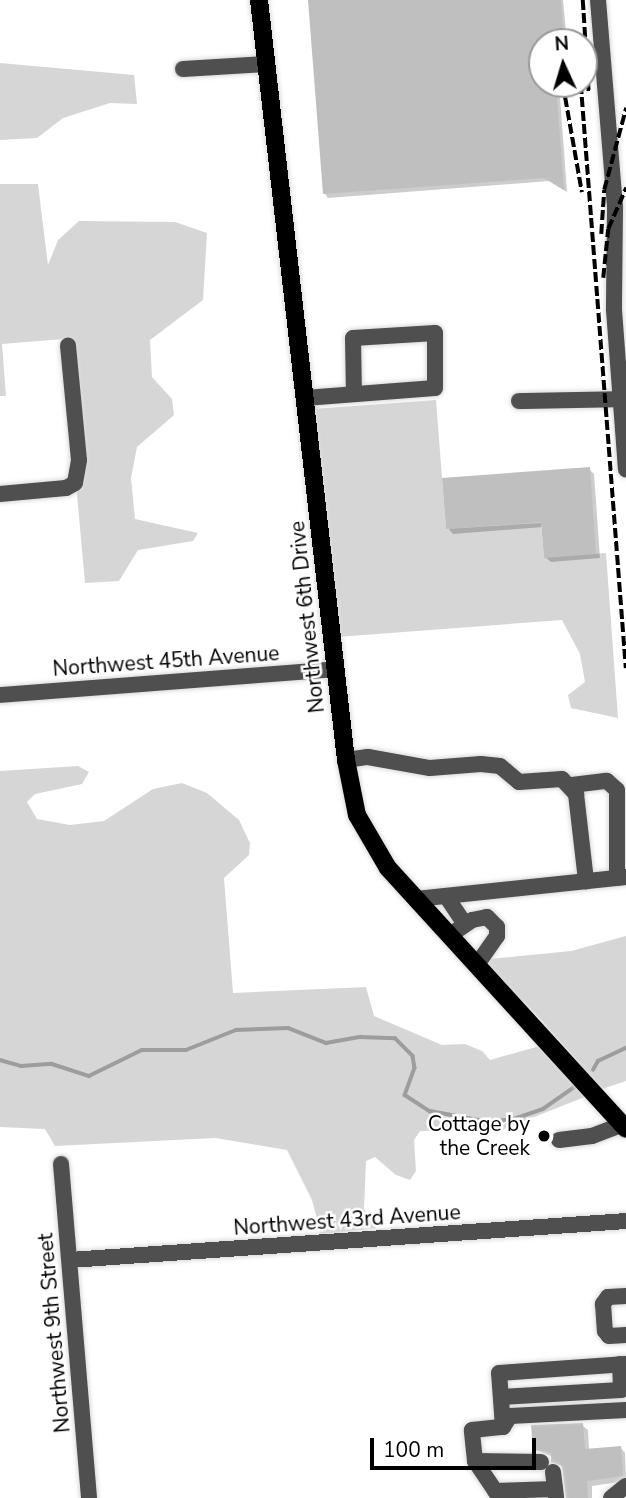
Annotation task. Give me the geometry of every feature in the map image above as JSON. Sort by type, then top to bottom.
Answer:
[{"type":"main road","name":"Northwest 6th Drive","points":[[259,0],[346,760],[363,830],[416,899],[625,1126]]},
{"type":"street","points":[[598,0],[615,208],[614,310],[626,470]]},
{"type":"street","points":[[183,69],[266,64]]},
{"type":"street","points":[[305,398],[435,388],[435,333],[353,338],[354,394]]},
{"type":"street","points":[[0,494],[52,490],[75,483],[79,470],[68,346]]},
{"type":"street","points":[[519,401],[621,398]]},
{"type":"street","name":"Northwest 45th Avenue","points":[[0,695],[335,669]]},
{"type":"street","points":[[346,760],[368,757],[430,768],[500,766],[519,782],[562,779],[572,785],[607,782],[617,790],[621,878],[416,899]]},
{"type":"street","points":[[572,785],[586,881]]},
{"type":"street","points":[[446,896],[466,924]]},
{"type":"street","points":[[450,935],[466,924],[487,917],[497,927],[498,936],[477,965]]},
{"type":"street","points":[[559,1139],[592,1136],[625,1126]]},
{"type":"street","name":"Northwest 9th Street","points":[[61,1164],[89,1498]]},
{"type":"street","name":"Northwest 43rd Avenue","points":[[70,1260],[626,1221]]},
{"type":"street","points":[[626,1296],[608,1297],[603,1304],[605,1331],[609,1336],[626,1335]]},
{"type":"street","points":[[501,1397],[621,1390],[623,1364],[499,1373],[501,1397],[506,1422]]},
{"type":"street","points":[[475,1461],[543,1464],[556,1493],[498,1495],[475,1461],[472,1430],[506,1422],[626,1410]]},
{"type":"street","points":[[611,1498],[626,1486]]},
{"type":"shaded area","points":[[0,63],[134,75],[137,104],[110,103],[63,118],[37,138],[0,140]]},
{"type":"shaded area","points":[[0,184],[38,184],[48,265],[58,240],[79,221],[175,222],[207,233],[203,300],[150,340],[152,377],[172,399],[174,415],[137,447],[131,478],[135,519],[198,533],[193,541],[138,550],[119,581],[85,583],[63,339],[2,344],[6,396],[0,396]]},
{"type":"shaded area","points":[[436,400],[446,529],[541,523],[544,557],[606,553],[618,718],[571,708],[568,695],[585,682],[580,654],[562,620],[337,637],[313,409]]},
{"type":"shaded area","points":[[78,766],[89,772],[82,784],[35,794],[27,802],[37,819],[70,825],[104,821],[153,789],[182,783],[207,793],[239,820],[250,843],[249,855],[224,878],[233,993],[366,987],[374,1016],[442,1045],[465,1044],[482,1051],[490,1060],[543,1045],[587,1096],[499,1131],[420,1131],[414,1140],[416,1171],[410,1180],[396,1175],[375,1157],[366,1161],[364,1209],[376,1228],[321,1234],[312,1200],[287,1150],[215,1138],[55,1146],[45,1129],[0,1127],[0,771]]},
{"type":"shaded area","points":[[626,936],[626,1081],[602,1089],[534,1012],[480,960],[571,951]]},
{"type":"building","points":[[308,0],[561,0],[563,28],[528,28],[528,98],[557,98],[564,190],[544,178],[323,194]]},
{"type":"building","points":[[590,467],[596,554],[544,558],[541,522],[446,529],[442,478]]},
{"type":"building","points":[[583,1423],[585,1449],[621,1446],[623,1476],[587,1481],[588,1498],[566,1498],[562,1466],[551,1462],[551,1453],[533,1450],[531,1425]]},
{"type":"waterway","points":[[0,1060],[21,1066],[52,1064],[89,1076],[142,1050],[186,1050],[236,1030],[288,1028],[326,1043],[360,1037],[395,1038],[413,1056],[415,1068],[405,1095],[430,1111],[490,1122],[517,1118],[543,1109],[575,1087]]},
{"type":"waterway","points":[[593,1070],[598,1061],[626,1048]]},
{"type":"railway","points":[[583,0],[585,28]]},
{"type":"railway","points":[[565,98],[582,192]]},
{"type":"railway","points":[[582,98],[626,668]]},
{"type":"railway","points":[[601,234],[604,190],[626,108]]},
{"type":"railway","points":[[603,278],[608,229],[626,188]]},
{"type":"place","name":"Cottage by the Creek","points":[[544,1136]]}]
